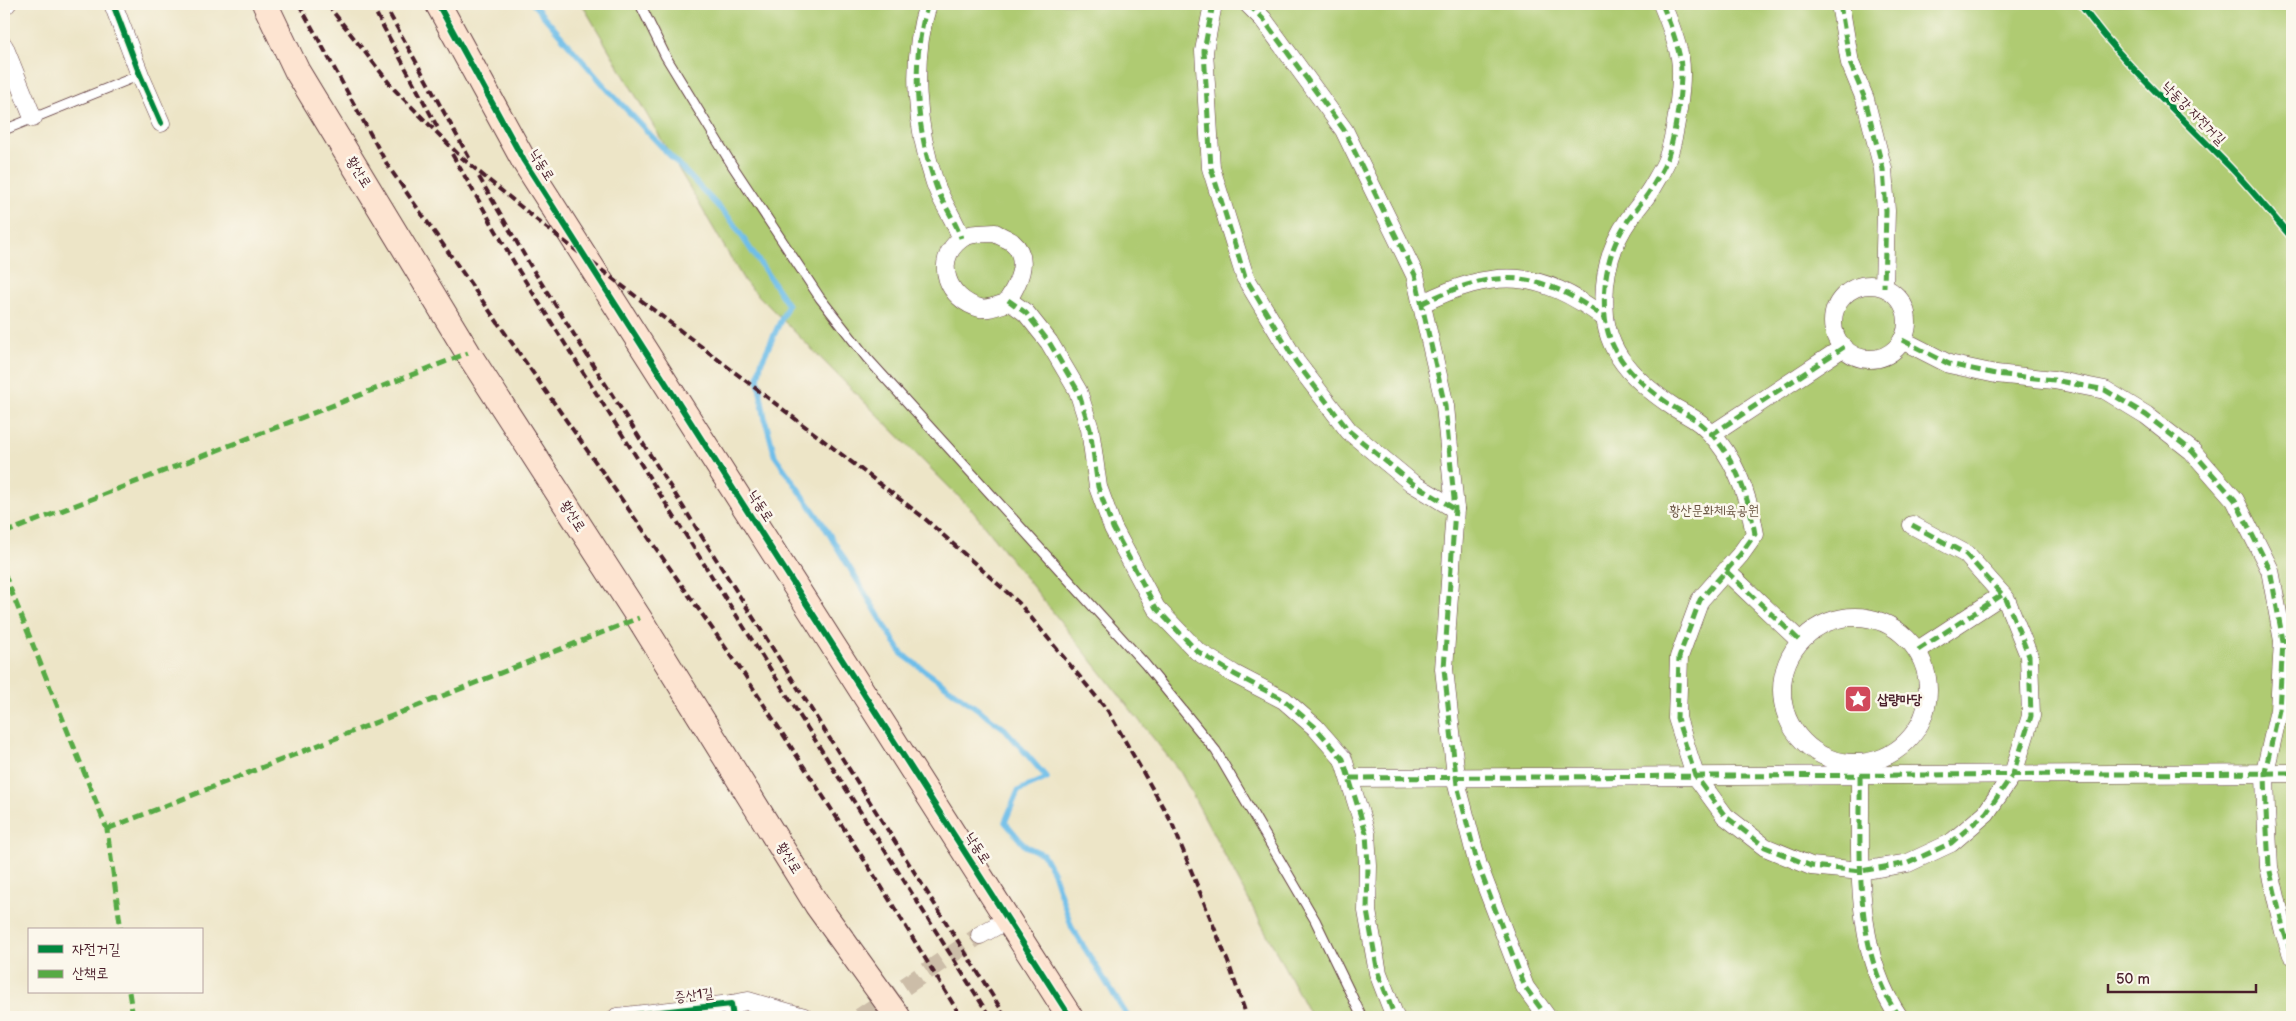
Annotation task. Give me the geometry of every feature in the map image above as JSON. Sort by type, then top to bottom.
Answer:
[{"type":"street","points":[[113,4],[160,123]]},
{"type":"street","name":"황산로","points":[[265,4],[297,72],[468,353],[639,618],[817,905],[898,1017]]},
{"type":"street","name":"낙동로","points":[[438,4],[524,161],[1070,1017]]},
{"type":"street","points":[[928,4],[923,17],[917,71],[922,132],[935,184],[961,238]]},
{"type":"street","points":[[1213,4],[1204,51],[1211,168],[1245,276],[1296,362],[1349,431],[1412,483],[1455,509]]},
{"type":"street","points":[[1248,4],[1262,19],[1344,130],[1414,275],[1445,406],[1455,509],[1444,669],[1456,778],[1478,865],[1525,987],[1548,1017]]},
{"type":"street","points":[[1662,4],[1680,59],[1679,93],[1674,129],[1666,162],[1612,249],[1605,284],[1605,318],[1612,343],[1625,368],[1645,388],[1701,424],[1724,450],[1750,502],[1755,534],[1700,600],[1678,657],[1677,718],[1695,775],[1725,816],[1764,847],[1811,866],[1862,871],[1908,863],[1951,843],[1986,813],[2013,774],[2031,716],[2029,656],[2006,599],[1966,554],[1912,525]]},
{"type":"street","points":[[1840,4],[1850,63],[1865,99],[1883,169],[1886,211],[1884,287]]},
{"type":"street","points":[[4,46],[33,118]]},
{"type":"street","points":[[995,233],[1013,243],[1022,259],[1020,277],[1006,303],[981,308],[961,299],[951,288],[946,277],[948,260],[951,250],[961,238],[975,234],[995,233]]},
{"type":"street","points":[[1422,304],[1452,289],[1480,281],[1507,279],[1536,280],[1559,288],[1585,303],[1605,318]]},
{"type":"street","points":[[1860,286],[1884,287],[1895,294],[1902,304],[1906,316],[1906,328],[1902,340],[1889,353],[1871,359],[1859,357],[1844,347],[1834,332],[1833,320],[1835,309],[1841,299],[1850,291],[1860,286]]},
{"type":"street","points":[[1008,300],[1026,313],[1048,342],[1078,392],[1090,429],[1098,487],[1112,528],[1156,608],[1198,651],[1234,674],[1284,700],[1315,727],[1343,759],[1366,833],[1367,911],[1378,973],[1394,1017]]},
{"type":"street","points":[[1902,340],[1949,364],[1996,374],[2054,380],[2105,390],[2146,415],[2192,451],[2235,500],[2270,570],[2283,641],[2279,710],[2265,772],[2269,867],[2284,932],[2292,955]]},
{"type":"street","points":[[1711,435],[1844,347]]},
{"type":"street","points":[[1726,571],[1800,641]]},
{"type":"street","points":[[1918,650],[2002,595]]},
{"type":"street","points":[[1851,617],[1876,620],[1898,630],[1918,650],[1926,670],[1929,695],[1923,719],[1909,740],[1889,755],[1867,763],[1843,763],[1820,755],[1802,741],[1788,722],[1782,699],[1782,675],[1791,653],[1800,641],[1826,622],[1851,617]]},
{"type":"street","points":[[1350,778],[2292,773]]},
{"type":"street","points":[[1860,775],[1864,908],[1870,949],[1880,981],[1900,1017]]},
{"type":"street","points":[[980,935],[1009,919]]},
{"type":"street","name":"증산1길","points":[[617,1017],[732,1010],[748,1001],[804,1017]]},
{"type":"lane","points":[[640,4],[666,57],[727,157],[826,306],[867,358],[1145,664],[1216,751],[1315,920],[1362,1017]]},
{"type":"lane","points":[[4,130],[140,75]]},
{"type":"green space","name":"황산문화체육공원","points":[[582,4],[2292,4],[2292,1017],[1311,1017],[1181,773],[971,509],[745,282]]},
{"type":"waterway","points":[[533,4],[609,91],[731,220],[788,305],[761,363],[758,379],[765,419],[775,456],[823,524],[902,654],[1005,729],[1047,778],[1018,791],[1005,822],[1025,846],[1043,854],[1053,872],[1072,928],[1128,1017]]},
{"type":"tunnel","points":[[860,1017],[980,935]]},
{"type":"railway","points":[[299,4],[388,166],[744,674],[881,886],[961,1017]]},
{"type":"railway","points":[[327,4],[394,89],[462,158],[543,225],[923,517],[1019,603],[1108,711],[1172,823],[1228,962],[1247,1017]]},
{"type":"railway","points":[[371,4],[439,130]]},
{"type":"railway","points":[[384,4],[471,161]]},
{"type":"railway","points":[[452,154],[519,271],[990,1017]]},
{"type":"railway","points":[[479,177],[530,265],[1006,1017]]},
{"type":"marked path","points":[[928,4],[922,26],[917,71],[923,140],[935,183],[961,238]]},
{"type":"marked path","points":[[1213,4],[1204,51],[1211,168],[1245,277],[1296,362],[1349,431],[1412,483],[1455,509]]},
{"type":"marked path","points":[[1248,4],[1263,19],[1344,130],[1415,275],[1445,406],[1455,509],[1444,669],[1457,785],[1478,865],[1525,987],[1547,1017]]},
{"type":"marked path","points":[[1662,4],[1680,58],[1680,95],[1675,125],[1664,165],[1649,193],[1629,219],[1616,241],[1606,277],[1605,316],[1613,345],[1629,370],[1639,381],[1675,408],[1701,424],[1722,447],[1743,489],[1755,534],[1740,555],[1700,600],[1679,657],[1677,718],[1695,775],[1725,816],[1765,847],[1811,866],[1861,871],[1908,863],[1951,843],[1986,813],[2013,774],[2031,716],[2029,656],[2006,599],[1966,554],[1912,525]]},
{"type":"marked path","points":[[1840,4],[1850,63],[1865,99],[1883,169],[1886,211],[1884,287]]},
{"type":"marked path","points":[[1421,304],[1447,292],[1472,284],[1494,279],[1516,279],[1537,282],[1559,290],[1605,318]]},
{"type":"marked path","points":[[1008,300],[1026,313],[1049,342],[1078,391],[1090,429],[1098,487],[1113,528],[1156,608],[1197,651],[1234,674],[1284,700],[1315,727],[1343,759],[1366,833],[1368,866],[1367,911],[1378,973],[1395,1017]]},
{"type":"marked path","points":[[1902,340],[1949,364],[1996,374],[2054,380],[2105,390],[2146,415],[2192,451],[2235,500],[2270,570],[2283,641],[2279,710],[2265,772],[2266,811],[2269,867],[2284,932],[2292,955]]},
{"type":"marked path","points":[[1711,435],[1844,347]]},
{"type":"marked path","points":[[4,533],[468,353]]},
{"type":"marked path","points":[[1726,571],[1800,641]]},
{"type":"marked path","points":[[4,573],[107,829],[121,928]]},
{"type":"marked path","points":[[1918,650],[2002,595]]},
{"type":"marked path","points":[[107,829],[639,618]]},
{"type":"marked path","points":[[1350,778],[2292,773]]},
{"type":"marked path","points":[[1860,775],[1860,869],[1866,932],[1873,962],[1884,990],[1899,1017]]},
{"type":"marked path","points":[[129,994],[133,1017]]},
{"type":"cycle path","points":[[113,4],[140,75],[161,123]]},
{"type":"cycle path","points":[[438,4],[524,161],[1070,1017]]},
{"type":"cycle path","name":"낙동강 자전거길","points":[[2080,4],[2133,68],[2237,175],[2292,238]]},
{"type":"cycle path","points":[[617,1017],[731,1004],[733,1017]]},
{"type":"place","name":"삽량마당","points":[[1858,699]]}]
